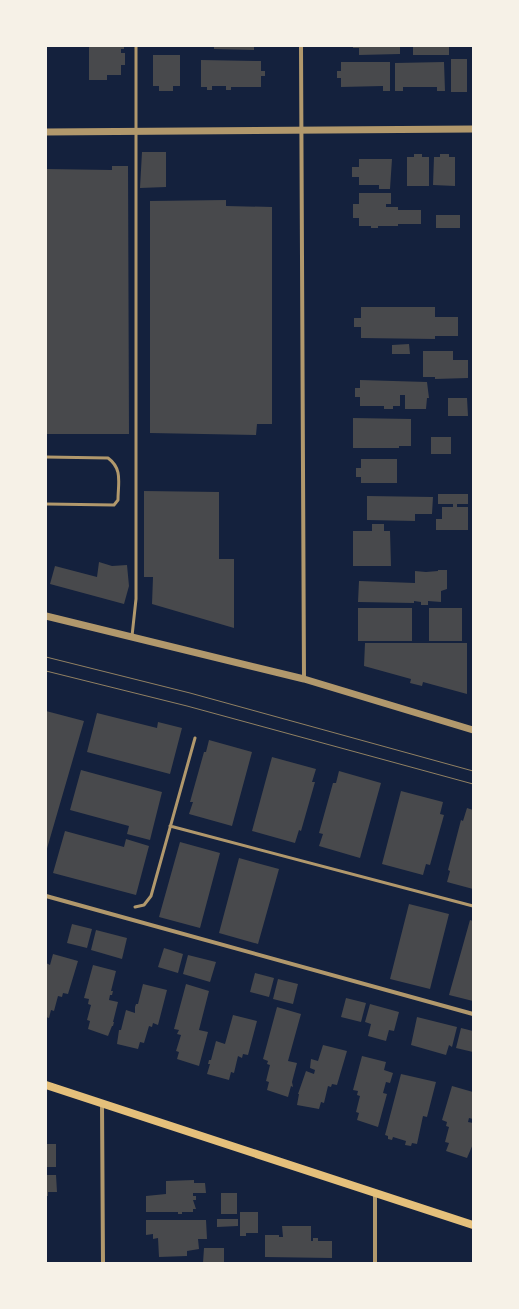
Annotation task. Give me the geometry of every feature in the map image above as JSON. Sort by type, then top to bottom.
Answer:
[{"type":"main road","points":[[46,1085],[473,1225]]},
{"type":"street","points":[[301,46],[304,679]]},
{"type":"street","points":[[46,132],[301,129],[473,129]]},
{"type":"street","points":[[46,616],[304,679],[473,730]]},
{"type":"street","points":[[46,896],[473,1014]]},
{"type":"street","points":[[102,1103],[103,1263]]},
{"type":"street","points":[[375,1193],[375,1263]]},
{"type":"lane","points":[[132,637],[136,599],[136,46]]},
{"type":"lane","points":[[46,457],[108,458],[115,463],[118,470],[118,500],[114,505],[46,504]]},
{"type":"lane","points":[[135,907],[144,905],[151,896],[195,738]]},
{"type":"lane","points":[[170,826],[473,906]]},
{"type":"building","points":[[89,46],[124,46],[124,49],[121,49],[121,53],[125,53],[125,65],[121,65],[121,75],[107,75],[107,80],[89,80]]},
{"type":"building","points":[[214,46],[254,46],[254,50],[214,49]]},
{"type":"building","points":[[353,46],[400,46],[400,54],[359,55],[359,48],[353,48]]},
{"type":"building","points":[[413,46],[449,46],[449,55],[413,55]]},
{"type":"building","points":[[153,55],[180,55],[180,86],[173,86],[173,91],[159,91],[159,86],[153,86]]},
{"type":"building","points":[[451,59],[467,59],[467,92],[451,92]]},
{"type":"building","points":[[201,60],[261,61],[261,71],[265,71],[265,76],[261,76],[261,87],[231,87],[231,90],[226,90],[226,86],[212,86],[212,90],[207,90],[207,87],[201,87]]},
{"type":"building","points":[[341,62],[390,62],[390,91],[383,91],[383,86],[341,87],[341,78],[337,78],[337,71],[341,71]]},
{"type":"building","points":[[444,62],[445,91],[437,91],[437,87],[403,87],[403,91],[395,91],[395,63]]},
{"type":"building","points":[[142,152],[166,152],[166,187],[140,188]]},
{"type":"building","points":[[414,154],[422,154],[422,157],[429,157],[429,186],[407,186],[407,157],[414,157]]},
{"type":"building","points":[[440,154],[449,154],[449,157],[455,157],[455,186],[433,185],[434,157],[440,157]]},
{"type":"building","points":[[359,159],[392,159],[390,189],[379,189],[379,185],[359,185],[359,177],[352,177],[352,167],[359,167]]},
{"type":"building","points":[[112,166],[128,166],[129,434],[46,434],[46,169],[112,170]]},
{"type":"building","points":[[359,193],[391,193],[391,204],[386,204],[386,207],[398,207],[398,210],[421,210],[421,224],[398,224],[398,226],[378,226],[378,228],[371,228],[371,226],[359,226],[359,218],[353,218],[353,204],[359,204]]},
{"type":"building","points":[[226,200],[226,206],[272,207],[272,424],[257,424],[256,435],[150,433],[150,201]]},
{"type":"building","points":[[436,215],[460,215],[460,228],[436,228]]},
{"type":"building","points":[[361,307],[435,307],[435,317],[458,317],[458,336],[435,336],[435,339],[361,338],[361,327],[354,327],[354,318],[361,318]]},
{"type":"building","points":[[409,344],[410,354],[392,354],[392,345]]},
{"type":"building","points":[[423,351],[453,351],[453,360],[468,360],[468,378],[435,379],[435,377],[423,377]]},
{"type":"building","points":[[360,380],[427,382],[429,398],[427,398],[426,409],[405,409],[405,395],[400,395],[400,406],[393,406],[393,409],[384,409],[384,406],[360,406],[360,397],[355,397],[355,388],[360,388]]},
{"type":"building","points":[[448,398],[467,398],[468,416],[448,416]]},
{"type":"building","points":[[353,418],[411,419],[411,446],[399,446],[399,448],[353,448]]},
{"type":"building","points":[[431,437],[451,437],[451,454],[431,454]]},
{"type":"building","points":[[361,459],[397,459],[397,483],[361,483],[361,477],[356,477],[356,468],[361,468]]},
{"type":"building","points":[[144,491],[219,492],[219,559],[234,559],[234,628],[152,604],[153,577],[144,577]]},
{"type":"building","points":[[438,494],[468,494],[468,504],[457,504],[457,507],[468,507],[468,530],[436,530],[436,519],[442,519],[442,507],[453,507],[453,504],[438,504]]},
{"type":"building","points":[[367,496],[433,497],[432,514],[415,514],[415,521],[367,520]]},
{"type":"building","points":[[372,524],[384,524],[384,531],[390,531],[391,566],[353,566],[353,531],[372,531]]},
{"type":"building","points":[[99,562],[112,566],[127,565],[129,586],[124,604],[50,584],[55,566],[97,577]]},
{"type":"building","points":[[447,570],[447,589],[441,591],[441,602],[428,601],[428,605],[421,605],[421,602],[414,601],[414,603],[358,602],[359,581],[415,583],[415,571],[426,572]]},
{"type":"building","points":[[358,608],[412,608],[412,641],[358,641]]},
{"type":"building","points":[[429,608],[462,608],[462,641],[429,641]]},
{"type":"building","points":[[365,643],[467,643],[467,694],[423,682],[422,686],[410,683],[411,679],[364,666]]},
{"type":"building","points":[[46,711],[84,721],[46,852]]},
{"type":"building","points":[[97,713],[157,728],[158,722],[182,728],[170,774],[87,752]]},
{"type":"building","points":[[209,740],[252,752],[232,826],[189,814],[193,802],[190,802],[204,752],[206,752]]},
{"type":"building","points":[[272,757],[316,769],[312,782],[315,782],[301,831],[299,830],[295,843],[252,831]]},
{"type":"building","points":[[81,770],[162,792],[150,840],[127,834],[129,826],[70,810]]},
{"type":"building","points":[[339,771],[381,783],[360,858],[319,846],[323,834],[319,833],[333,783],[336,783]]},
{"type":"building","points":[[401,791],[443,802],[440,814],[444,815],[430,865],[426,864],[423,875],[382,864]]},
{"type":"building","points":[[467,808],[473,810],[473,889],[447,882],[450,871],[448,870],[461,820],[463,821]]},
{"type":"building","points":[[65,831],[124,847],[126,839],[149,846],[136,895],[53,873]]},
{"type":"building","points":[[180,842],[220,853],[200,928],[159,917]]},
{"type":"building","points":[[239,858],[279,869],[258,944],[219,933]]},
{"type":"building","points":[[409,904],[449,914],[430,989],[390,979]]},
{"type":"building","points":[[470,920],[473,921],[473,1001],[449,995]]},
{"type":"building","points":[[72,924],[92,929],[87,948],[67,943]]},
{"type":"building","points":[[96,930],[127,938],[122,959],[91,950]]},
{"type":"building","points":[[164,948],[183,954],[178,973],[158,967]]},
{"type":"building","points":[[53,954],[78,961],[68,994],[63,993],[62,997],[58,996],[54,1011],[51,1010],[49,1018],[46,1017],[46,963],[50,965]]},
{"type":"building","points":[[188,955],[216,962],[210,982],[183,974]]},
{"type":"building","points":[[93,965],[116,971],[111,991],[113,991],[109,1000],[118,1002],[113,1026],[108,1036],[88,1029],[90,1021],[87,1020],[91,1005],[88,1004],[89,999],[84,998]]},
{"type":"building","points":[[255,973],[274,978],[269,997],[250,992]]},
{"type":"building","points":[[278,979],[298,984],[293,1004],[273,999]]},
{"type":"building","points":[[143,984],[167,990],[158,1025],[153,1023],[152,1027],[149,1026],[144,1043],[140,1042],[138,1049],[117,1044],[119,1030],[121,1030],[126,1010],[135,1013],[135,1007],[136,1004],[138,1004]]},
{"type":"building","points":[[186,984],[209,991],[199,1030],[208,1032],[199,1066],[177,1059],[179,1052],[176,1051],[181,1035],[177,1034],[179,1030],[174,1029]]},
{"type":"building","points":[[346,998],[366,1003],[361,1022],[341,1017]]},
{"type":"building","points":[[370,1004],[399,1012],[394,1031],[389,1030],[386,1041],[368,1036],[371,1024],[365,1022]]},
{"type":"building","points":[[277,1007],[301,1014],[288,1061],[297,1063],[292,1082],[293,1087],[291,1086],[288,1097],[267,1090],[269,1082],[266,1081],[270,1065],[267,1064],[268,1061],[263,1059]]},
{"type":"building","points":[[233,1015],[257,1021],[248,1055],[243,1054],[242,1058],[238,1056],[234,1073],[231,1072],[229,1080],[207,1074],[210,1064],[208,1064],[209,1060],[211,1060],[216,1041],[225,1044]]},
{"type":"building","points":[[417,1017],[457,1027],[452,1047],[449,1045],[446,1055],[411,1045]]},
{"type":"building","points":[[461,1028],[473,1031],[473,1052],[456,1048]]},
{"type":"building","points":[[323,1045],[347,1051],[337,1085],[332,1084],[331,1087],[328,1086],[324,1103],[321,1102],[319,1109],[297,1105],[298,1094],[306,1071],[314,1074],[315,1070],[310,1068],[311,1059],[318,1061]]},
{"type":"building","points":[[362,1056],[386,1062],[384,1070],[393,1073],[390,1083],[386,1082],[383,1093],[387,1094],[378,1127],[357,1120],[359,1113],[356,1112],[360,1096],[357,1095],[358,1091],[353,1090]]},
{"type":"building","points":[[401,1074],[436,1082],[427,1117],[423,1116],[417,1144],[412,1143],[411,1146],[405,1145],[406,1141],[393,1137],[392,1140],[388,1139],[388,1136],[385,1135]]},
{"type":"building","points":[[452,1086],[473,1092],[473,1119],[469,1118],[468,1122],[473,1123],[473,1144],[467,1158],[446,1151],[449,1143],[445,1142],[449,1127],[446,1126],[447,1122],[442,1120]]},
{"type":"building","points":[[46,1144],[56,1144],[56,1167],[46,1167]]},
{"type":"building","points":[[46,1175],[56,1175],[57,1192],[48,1192],[48,1196],[46,1196]]},
{"type":"building","points":[[194,1180],[194,1183],[205,1183],[206,1193],[193,1193],[193,1196],[196,1196],[196,1200],[193,1200],[196,1209],[193,1209],[193,1212],[182,1212],[182,1214],[178,1214],[178,1212],[146,1212],[146,1196],[166,1194],[166,1181]]},
{"type":"building","points":[[221,1193],[237,1193],[237,1214],[221,1214]]},
{"type":"building","points":[[240,1212],[258,1212],[258,1233],[246,1233],[246,1236],[240,1236]]},
{"type":"building","points":[[217,1219],[238,1219],[238,1226],[217,1227]]},
{"type":"building","points":[[146,1220],[206,1220],[207,1239],[198,1239],[199,1249],[187,1251],[187,1256],[159,1257],[158,1238],[153,1239],[153,1234],[146,1235]]},
{"type":"building","points":[[282,1226],[311,1226],[311,1241],[313,1241],[313,1238],[318,1238],[318,1241],[332,1241],[332,1258],[265,1257],[265,1235],[279,1235],[279,1237],[283,1237]]},
{"type":"building","points":[[204,1248],[224,1248],[224,1263],[203,1263]]},
{"type":"tram line","points":[[46,657],[190,693],[473,771]]},
{"type":"tram line","points":[[46,671],[187,706],[473,784]]}]
